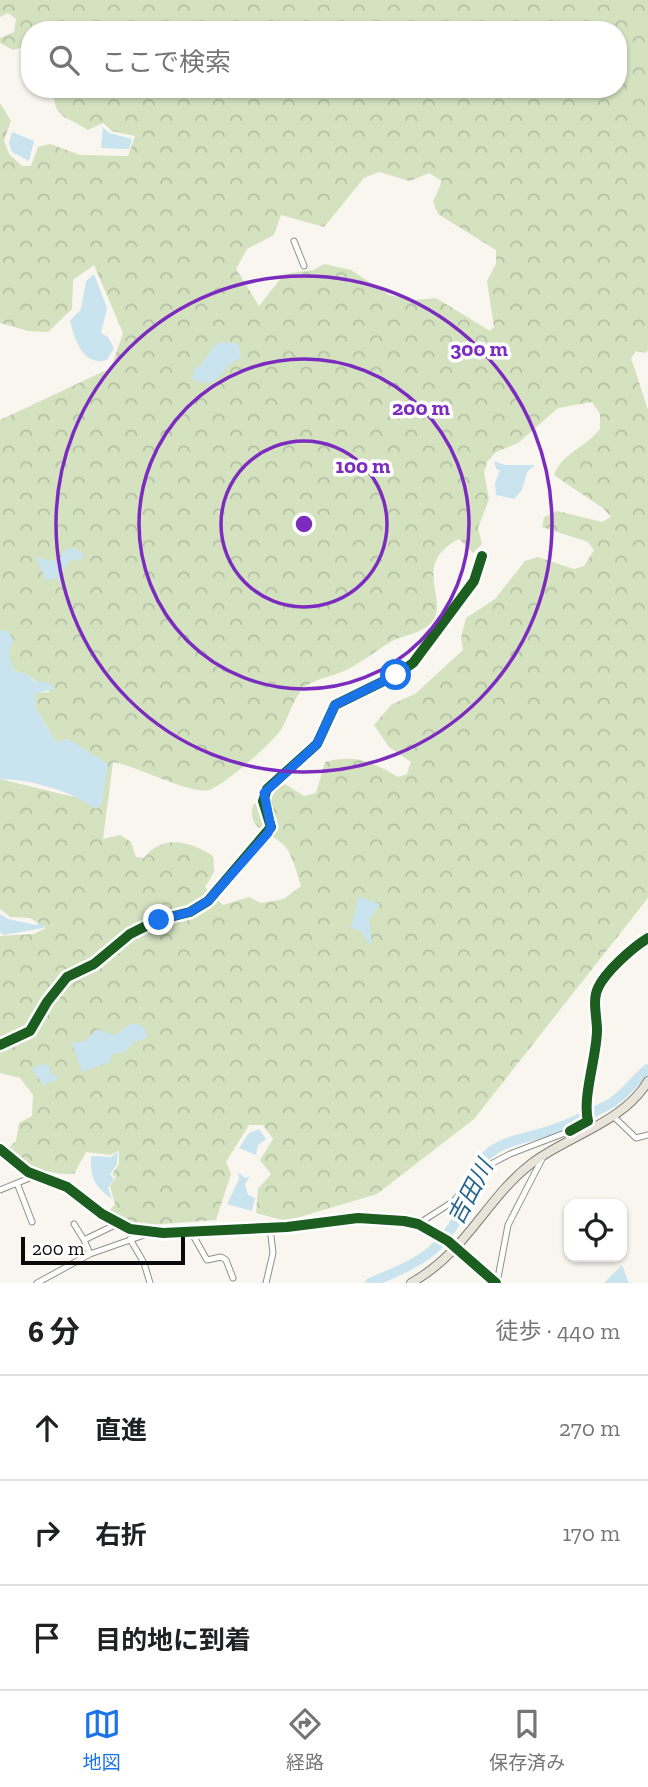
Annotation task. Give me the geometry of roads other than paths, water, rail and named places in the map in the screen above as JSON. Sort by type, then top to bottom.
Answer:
[{"type":"main road","points":[[411,1283],[429,1273],[457,1248],[516,1177],[572,1134],[613,1116],[641,1092],[648,1081]]},
{"type":"street","points":[[294,241],[304,266]]},
{"type":"street","points":[[0,1045],[30,1031],[47,1002],[67,977],[94,964],[130,934],[159,920],[190,912],[208,901],[271,827],[263,801],[267,789],[317,744],[335,705],[396,675],[412,663],[474,581],[482,556]]},
{"type":"street","points":[[487,1166],[510,1154],[572,1134],[587,1119],[585,1110],[597,1045],[595,1009],[598,988],[634,946],[648,938]]},
{"type":"street","points":[[613,1116],[636,1138],[648,1135]]},
{"type":"street","points":[[0,1149],[20,1167],[67,1187],[117,1224],[150,1233]]},
{"type":"street","points":[[496,1283],[508,1225],[544,1154]]},
{"type":"street","points":[[0,1190],[37,1175]]},
{"type":"street","points":[[418,1224],[454,1200],[472,1178]]},
{"type":"street","points":[[17,1183],[32,1222]]},
{"type":"street","points":[[37,1283],[90,1254],[150,1233],[270,1227],[358,1218],[418,1224],[448,1241],[496,1283]]},
{"type":"street","points":[[74,1224],[90,1254]]},
{"type":"street","points":[[84,1240],[117,1224]]},
{"type":"street","points":[[266,1283],[273,1253],[270,1227]]},
{"type":"street","points":[[190,1230],[207,1260],[221,1256],[226,1260],[233,1278]]},
{"type":"street","points":[[130,1239],[144,1263],[150,1283]]},
{"type":"water","points":[[103,127],[109,133],[132,139],[129,149],[101,148]]},
{"type":"water","points":[[12,132],[34,141],[29,161],[12,152],[9,143]]},
{"type":"water","points":[[94,274],[107,308],[101,333],[108,337],[114,348],[107,360],[99,361],[92,360],[81,350],[70,321],[81,309],[86,281]]},
{"type":"water","points":[[222,342],[238,344],[241,353],[238,360],[226,368],[215,381],[209,383],[192,379],[196,367],[200,366],[215,345]]},
{"type":"water","points":[[494,461],[505,465],[535,465],[527,472],[522,490],[514,499],[496,495],[495,483],[500,470],[496,469]]},
{"type":"water","points":[[73,548],[82,552],[83,559],[70,560],[56,582],[55,578],[46,581],[36,557],[51,561],[62,556],[65,550]]},
{"type":"water","points":[[7,630],[14,640],[9,655],[15,671],[28,675],[36,682],[49,682],[54,689],[34,694],[36,708],[56,742],[68,739],[108,764],[102,804],[96,809],[50,787],[0,779],[0,631]]},
{"type":"water","points":[[359,897],[380,904],[369,919],[372,943],[369,944],[361,931],[351,928]]},
{"type":"water","points":[[0,914],[8,919],[36,925],[39,922],[44,928],[3,935],[0,932]]},
{"type":"water","points":[[132,1023],[143,1026],[148,1037],[134,1042],[125,1052],[112,1054],[110,1062],[82,1072],[72,1043],[85,1041],[97,1029],[114,1036]]},
{"type":"water","points":[[44,1064],[51,1067],[49,1073],[58,1076],[54,1082],[48,1082],[44,1086],[33,1070],[29,1070]]},
{"type":"water","points":[[259,1129],[266,1139],[258,1145],[256,1155],[239,1148],[249,1133]]},
{"type":"water","points":[[118,1152],[117,1164],[110,1174],[114,1179],[108,1188],[112,1199],[94,1180],[91,1156],[111,1157]]},
{"type":"water","points":[[238,1172],[245,1178],[250,1176],[245,1184],[248,1195],[255,1198],[252,1211],[227,1204],[239,1179]]},
{"type":"water","points":[[622,1265],[629,1283],[604,1283]]},
{"type":"waterway","name":"吉田川","points":[[370,1283],[420,1260],[442,1241],[470,1194],[480,1164],[493,1150],[510,1142],[561,1127],[610,1104],[648,1069]]}]
